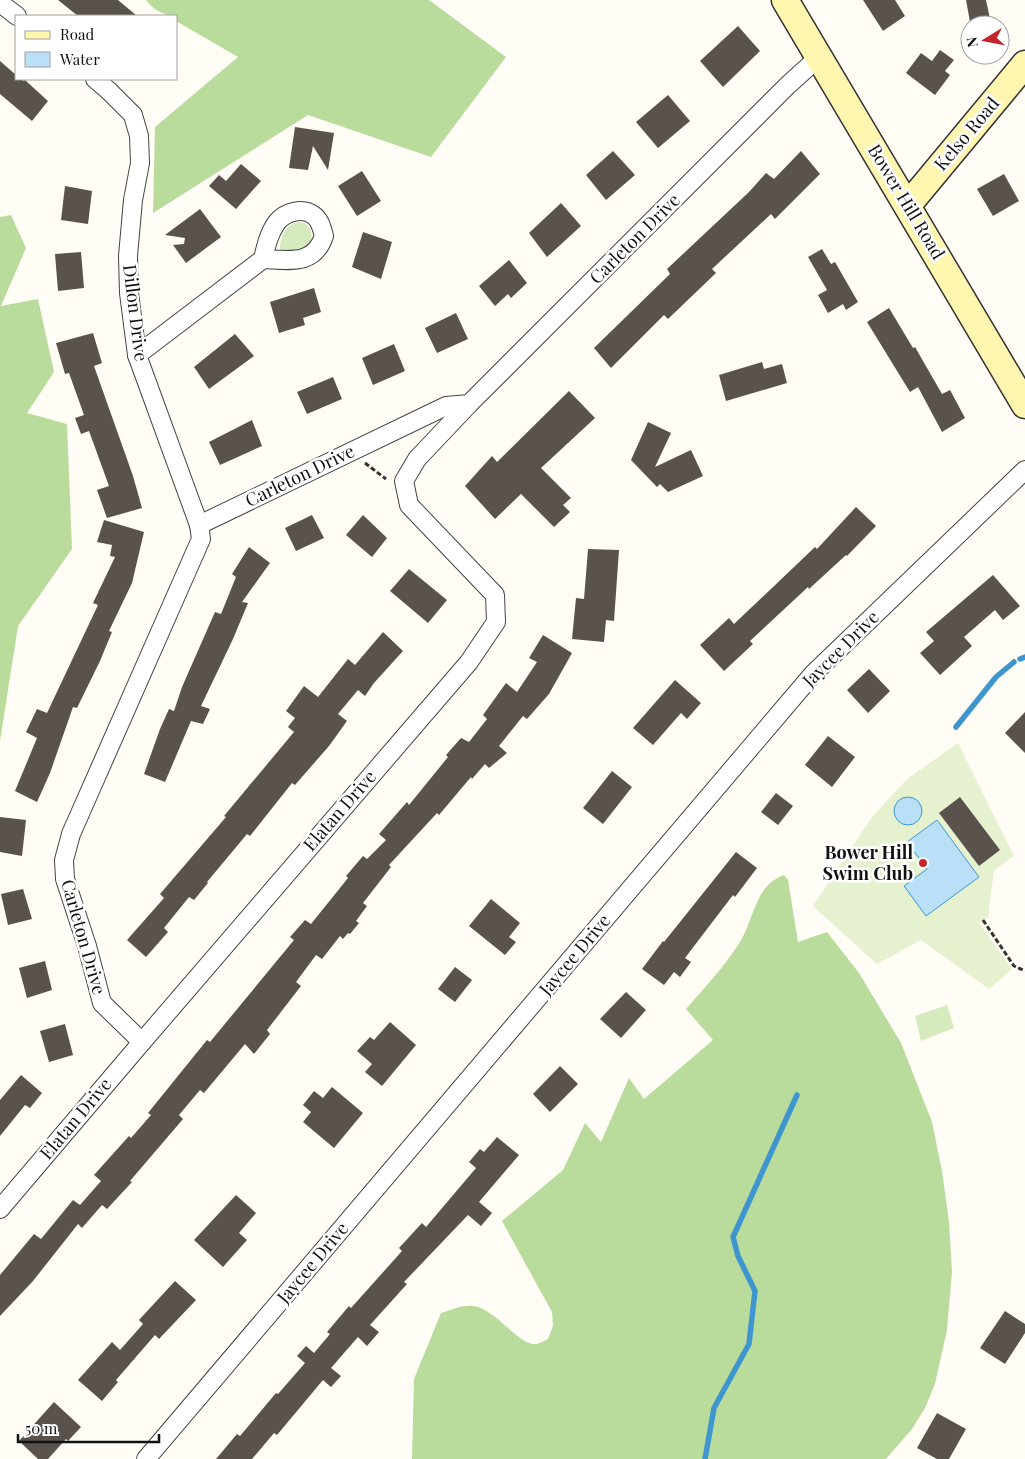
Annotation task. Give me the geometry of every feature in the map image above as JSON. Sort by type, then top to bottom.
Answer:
[{"type":"main road","name":"Bower Hill Road","points":[[785,0],[1025,405]]},
{"type":"main road","name":"Kelso Road","points":[[908,205],[1025,64]]},
{"type":"street","points":[[0,3],[16,15]]},
{"type":"street","name":"Carleton Drive","points":[[142,1042],[102,1003],[87,946],[65,878],[64,860],[71,834],[201,539],[199,525],[446,406],[470,404],[788,85],[819,57]]},
{"type":"street","name":"Dillon Drive","points":[[95,80],[110,91],[133,115],[139,136],[140,163],[133,200],[128,256],[129,293],[137,355],[199,525]]},
{"type":"street","points":[[137,355],[263,259]]},
{"type":"street","name":"Elatan Drive","points":[[0,1208],[469,662],[496,622],[495,595],[410,505],[404,481],[417,459],[470,404]]},
{"type":"street","name":"Jaycee Drive","points":[[146,1459],[813,674],[1025,470]]},
{"type":"path","points":[[362,458],[364,462],[386,479]]},
{"type":"path","points":[[983,920],[1014,966],[1025,971]]},
{"type":"green space","points":[[146,0],[429,0],[506,57],[431,157],[308,115],[153,213],[155,127],[238,57],[178,22],[178,15],[168,15],[160,12]]},
{"type":"green space","points":[[11,215],[26,248],[1,306],[38,299],[54,372],[27,413],[67,424],[72,549],[18,626],[0,741],[0,217]]},
{"type":"green space","points":[[299,222],[310,229],[312,235],[311,242],[303,250],[283,251],[280,249],[280,244],[285,231],[294,223]]},
{"type":"green space","name":"Bower Hill Swim Club","points":[[958,743],[1014,856],[994,870],[988,917],[979,923],[1012,969],[989,989],[921,940],[877,964],[813,906],[872,817],[907,779]]},
{"type":"green space","points":[[784,875],[788,880],[798,942],[827,932],[859,973],[901,1043],[932,1122],[942,1171],[949,1222],[952,1272],[947,1330],[935,1384],[925,1408],[912,1429],[886,1459],[412,1459],[414,1379],[441,1313],[464,1306],[477,1307],[496,1317],[521,1339],[529,1343],[537,1344],[548,1339],[553,1326],[552,1312],[502,1221],[563,1170],[585,1123],[601,1142],[629,1078],[644,1099],[713,1040],[686,1009],[740,942],[756,904],[767,886]]},
{"type":"green space","points":[[947,1005],[954,1028],[921,1041],[915,1016]]},
{"type":"water","points":[[908,797],[918,801],[922,811],[918,821],[908,825],[898,821],[894,811],[898,801]]},
{"type":"water","points":[[937,820],[979,877],[926,916],[904,886],[927,869],[907,842]]},
{"type":"building","points":[[58,0],[118,0],[136,15],[77,15]]},
{"type":"building","points":[[863,0],[895,0],[905,16],[883,31]]},
{"type":"building","points":[[966,0],[986,0],[989,15],[969,15]]},
{"type":"building","points":[[738,26],[760,51],[723,87],[700,61]]},
{"type":"building","points":[[940,50],[954,60],[945,71],[950,75],[935,95],[906,73],[921,53],[932,61]]},
{"type":"building","points":[[0,61],[15,74],[15,80],[25,80],[48,101],[32,121],[0,94]]},
{"type":"building","points":[[668,95],[690,121],[658,148],[636,122]]},
{"type":"building","points":[[295,127],[334,133],[328,170],[313,146],[308,170],[289,168]]},
{"type":"building","points":[[613,151],[635,175],[606,200],[586,175]]},
{"type":"building","points":[[801,151],[820,174],[775,219],[771,214],[712,269],[716,273],[668,319],[664,315],[611,368],[594,348],[670,274],[667,269],[749,192],[766,173],[774,179]]},
{"type":"building","points":[[241,164],[261,181],[236,209],[209,186],[219,175],[226,181]]},
{"type":"building","points":[[362,171],[381,201],[357,216],[338,186]]},
{"type":"building","points":[[1004,174],[1019,201],[993,216],[977,189]]},
{"type":"building","points":[[65,186],[92,191],[88,224],[61,220]]},
{"type":"building","points":[[561,203],[581,226],[547,257],[529,233]]},
{"type":"building","points":[[200,209],[221,237],[186,263],[173,245],[184,244],[185,238],[165,235]]},
{"type":"building","points":[[363,232],[392,242],[381,279],[352,267]]},
{"type":"building","points":[[822,249],[831,264],[835,262],[858,302],[846,310],[843,304],[828,313],[818,295],[827,290],[808,257]]},
{"type":"building","points":[[81,252],[84,288],[58,291],[55,254]]},
{"type":"building","points":[[509,260],[527,283],[511,298],[508,294],[495,306],[479,286]]},
{"type":"building","points":[[314,288],[321,312],[303,318],[305,325],[279,333],[270,302]]},
{"type":"building","points":[[889,308],[913,348],[915,347],[942,394],[950,390],[965,418],[942,432],[918,387],[910,392],[867,322]]},
{"type":"building","points":[[456,313],[468,339],[437,353],[425,328]]},
{"type":"building","points":[[93,333],[102,363],[94,366],[133,476],[142,508],[107,518],[97,490],[109,486],[89,431],[81,434],[75,418],[84,415],[69,373],[65,374],[56,343]]},
{"type":"building","points":[[235,334],[254,356],[209,389],[194,367]]},
{"type":"building","points":[[394,344],[405,371],[373,385],[362,358]]},
{"type":"building","points":[[762,362],[764,369],[782,364],[787,383],[726,401],[719,375]]},
{"type":"building","points":[[333,377],[342,399],[307,414],[297,392]]},
{"type":"building","points":[[569,391],[595,418],[541,468],[571,498],[563,505],[570,512],[554,527],[521,494],[495,519],[465,486],[492,456],[497,462]]},
{"type":"building","points":[[252,420],[262,446],[220,465],[209,442]]},
{"type":"building","points":[[648,422],[671,433],[655,467],[691,450],[703,476],[668,492],[660,484],[657,487],[631,460]]},
{"type":"building","points":[[856,507],[876,526],[847,556],[809,589],[808,587],[750,641],[753,644],[724,671],[700,645],[729,618],[734,624],[815,547],[817,549]]},
{"type":"building","points":[[312,515],[324,538],[296,551],[285,528]]},
{"type":"building","points":[[363,515],[387,538],[372,557],[346,535]]},
{"type":"building","points":[[104,520],[144,532],[132,583],[109,631],[112,632],[100,661],[77,708],[73,707],[50,773],[37,802],[15,791],[37,738],[26,732],[37,709],[47,713],[98,605],[93,603],[115,557],[110,556],[112,545],[97,542]]},
{"type":"building","points":[[249,547],[270,563],[242,602],[248,603],[201,706],[210,709],[203,724],[191,721],[165,782],[144,774],[169,709],[174,711],[182,687],[215,612],[221,614],[236,577],[232,574]]},
{"type":"building","points":[[588,549],[619,550],[614,621],[606,620],[604,642],[572,639],[576,598],[584,599]]},
{"type":"building","points":[[409,569],[447,600],[428,623],[390,591]]},
{"type":"building","points":[[993,575],[1020,606],[1003,620],[995,610],[964,637],[972,646],[940,675],[920,653],[934,641],[926,632]]},
{"type":"building","points":[[383,632],[403,651],[374,683],[365,696],[358,690],[338,714],[347,721],[329,746],[295,785],[292,783],[250,836],[247,834],[194,900],[189,897],[164,928],[168,932],[146,957],[127,940],[164,898],[160,894],[226,817],[224,816],[294,732],[288,727],[295,718],[286,711],[304,686],[318,697],[348,659],[355,665]]},
{"type":"building","points":[[543,635],[572,653],[549,694],[527,719],[523,716],[499,746],[507,753],[489,768],[485,764],[472,779],[471,777],[439,815],[437,813],[389,865],[391,867],[363,903],[367,906],[356,921],[359,923],[343,939],[340,936],[322,959],[316,955],[296,982],[301,986],[267,1030],[270,1034],[254,1054],[245,1044],[204,1093],[200,1090],[179,1115],[183,1119],[130,1181],[132,1182],[107,1209],[102,1205],[82,1228],[78,1224],[33,1281],[0,1316],[0,1275],[34,1234],[41,1239],[73,1200],[80,1205],[101,1181],[94,1175],[151,1115],[148,1113],[207,1040],[210,1042],[294,940],[290,937],[305,920],[311,924],[363,856],[367,859],[386,840],[379,834],[407,802],[409,805],[448,757],[446,755],[461,738],[469,742],[487,719],[483,715],[506,683],[517,692],[537,662],[529,658]]},
{"type":"building","points":[[869,669],[890,691],[868,713],[847,690]]},
{"type":"building","points":[[675,680],[701,703],[687,719],[681,713],[653,745],[633,728]]},
{"type":"building","points":[[1025,712],[1025,753],[1005,733]]},
{"type":"building","points":[[828,736],[855,757],[832,787],[805,765]]},
{"type":"building","points":[[612,771],[632,787],[603,824],[583,808]]},
{"type":"building","points":[[776,793],[793,806],[778,825],[761,812]]},
{"type":"building","points":[[960,797],[1000,850],[979,866],[939,813]]},
{"type":"building","points":[[0,817],[26,820],[22,856],[0,852]]},
{"type":"building","points":[[736,852],[757,868],[735,897],[733,895],[685,958],[691,962],[680,977],[674,972],[664,985],[642,969]]},
{"type":"building","points":[[23,889],[32,919],[8,925],[1,894]]},
{"type":"building","points":[[491,899],[520,923],[509,937],[516,942],[505,955],[469,926]]},
{"type":"building","points":[[45,961],[52,990],[27,998],[19,968]]},
{"type":"building","points":[[455,967],[472,980],[455,1002],[438,989]]},
{"type":"building","points":[[626,992],[646,1010],[621,1038],[600,1019]]},
{"type":"building","points":[[390,1022],[416,1045],[382,1086],[365,1072],[372,1064],[357,1051],[370,1037],[374,1040]]},
{"type":"building","points":[[65,1024],[73,1055],[49,1062],[40,1031]]},
{"type":"building","points":[[560,1066],[578,1084],[550,1112],[533,1094]]},
{"type":"building","points":[[21,1075],[42,1093],[30,1108],[25,1105],[0,1136],[0,1100]]},
{"type":"building","points":[[332,1087],[363,1113],[334,1148],[303,1122],[311,1112],[303,1105],[314,1091],[323,1098]]},
{"type":"building","points":[[497,1137],[519,1155],[479,1202],[492,1213],[481,1226],[468,1215],[404,1282],[407,1284],[370,1325],[379,1332],[367,1346],[358,1337],[331,1368],[341,1376],[331,1387],[323,1380],[277,1435],[274,1433],[252,1459],[216,1459],[237,1434],[240,1436],[276,1393],[278,1394],[305,1363],[297,1356],[306,1346],[314,1353],[330,1334],[327,1332],[349,1306],[351,1308],[402,1251],[399,1248],[422,1223],[426,1227],[476,1168],[469,1162],[480,1149],[484,1152]]},
{"type":"building","points":[[236,1195],[256,1213],[239,1233],[247,1240],[223,1267],[194,1240]]},
{"type":"building","points":[[175,1281],[196,1300],[159,1339],[155,1335],[116,1380],[118,1382],[102,1401],[78,1380],[112,1342],[120,1350],[143,1324],[139,1320]]},
{"type":"building","points":[[1005,1311],[1025,1324],[1025,1333],[1005,1364],[980,1348]]},
{"type":"building","points":[[54,1402],[81,1427],[68,1441],[66,1439],[48,1459],[38,1459],[19,1441]]},
{"type":"building","points":[[937,1413],[966,1429],[949,1459],[937,1459],[917,1448]]},
{"type":"waterway","points":[[1020,659],[1025,657]]},
{"type":"waterway","points":[[956,727],[996,677],[1014,662]]},
{"type":"waterway","points":[[705,1459],[714,1408],[749,1344],[755,1291],[738,1256],[733,1237],[797,1095]]},
{"type":"place","name":"Bower Hill Swim Club","points":[[923,863]]}]
